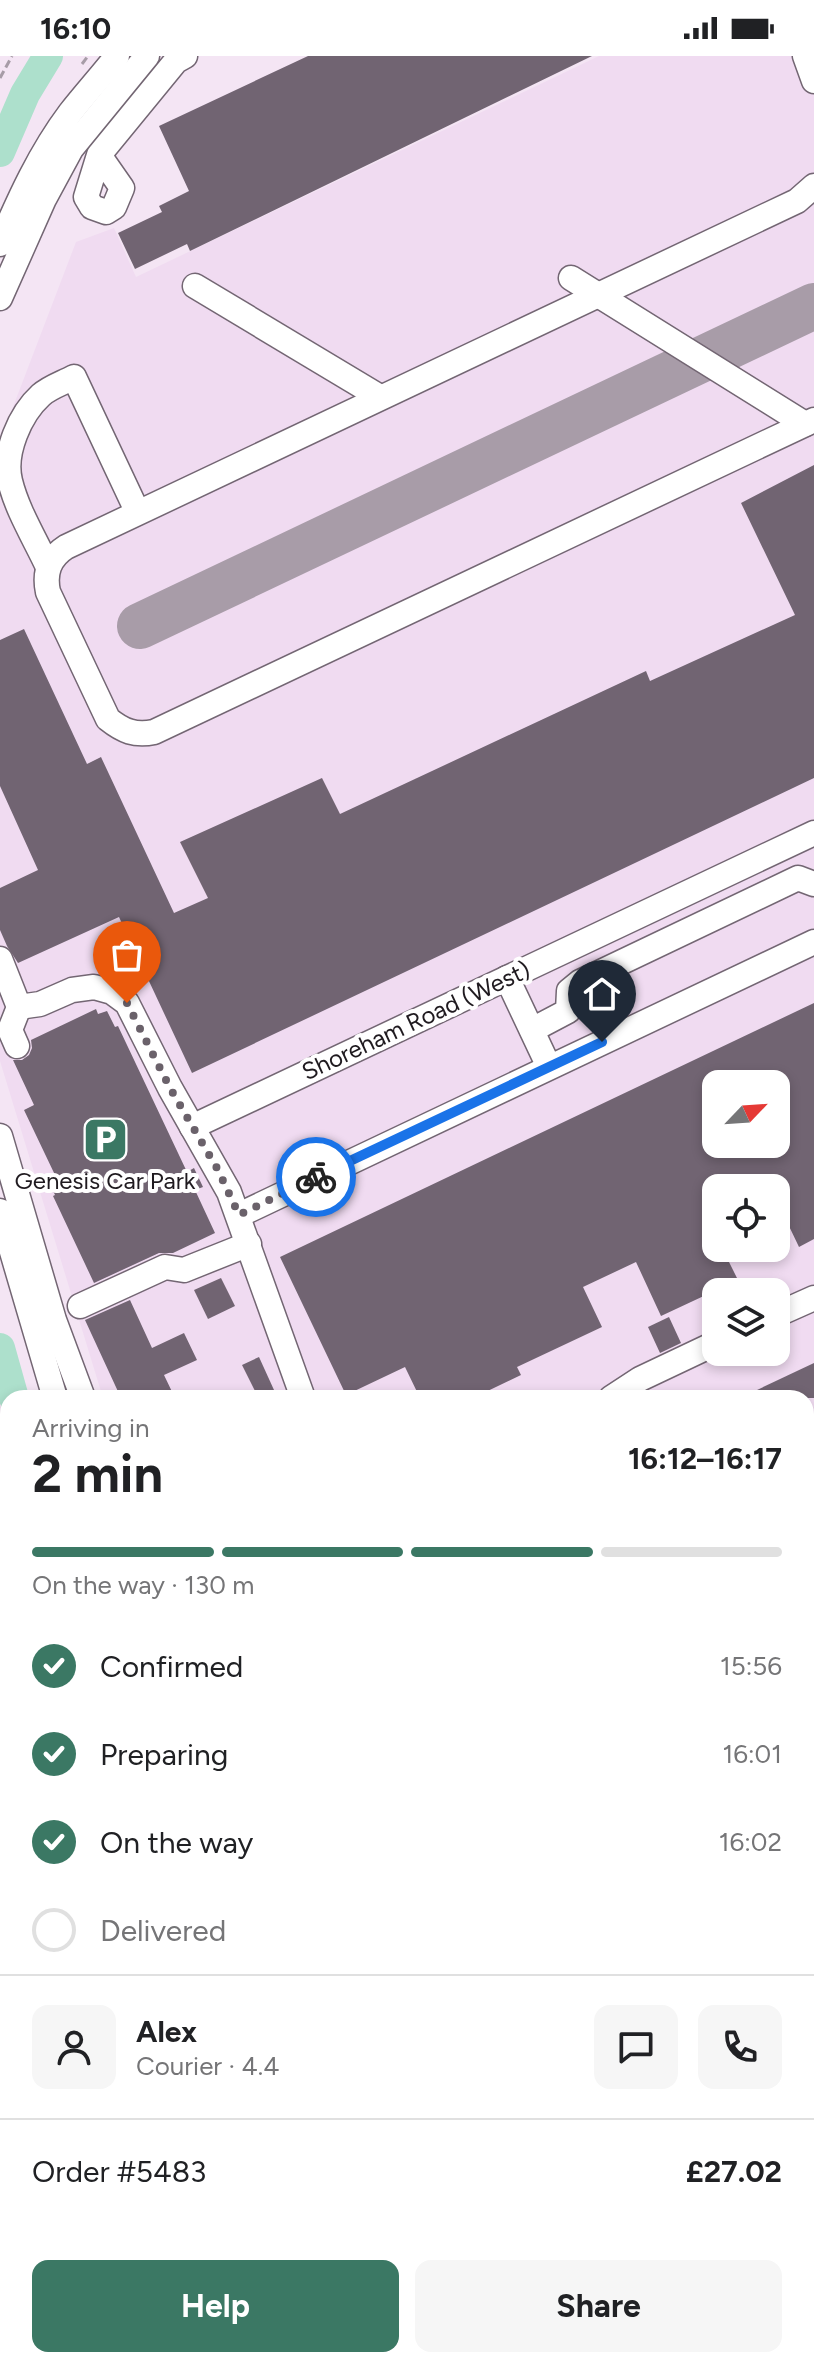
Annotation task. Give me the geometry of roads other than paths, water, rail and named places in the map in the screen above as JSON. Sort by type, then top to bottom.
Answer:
[{"type":"street","points":[[0,244],[22,193],[68,116],[117,56]]},
{"type":"street","points":[[0,298],[44,199],[71,149],[147,56]]},
{"type":"street","points":[[99,155],[176,61],[185,56]]},
{"type":"street","points":[[805,56],[814,81]]},
{"type":"street","points":[[809,422],[154,732],[140,735],[126,731],[108,719],[46,583],[48,567],[57,553],[66,547],[797,201],[814,186]]},
{"type":"street","points":[[571,278],[809,422]]},
{"type":"street","points":[[195,286],[380,397]]},
{"type":"street","points":[[48,567],[12,489],[8,466],[9,452],[20,426],[39,397],[74,377],[137,511]]},
{"type":"street","name":"Shoreham Road (West)","points":[[192,1127],[814,833]]},
{"type":"street","points":[[532,1030],[568,1011],[569,991],[580,982],[798,878],[814,884]]},
{"type":"street","points":[[239,1215],[814,942]]},
{"type":"street","points":[[0,959],[19,1007],[10,1030],[17,1046]]},
{"type":"street","points":[[507,978],[549,1067]]},
{"type":"street","points":[[19,1007],[40,1004],[85,987],[103,988],[127,1003],[170,1088],[218,1170],[239,1215],[300,1390]]},
{"type":"street","points":[[0,988],[19,1007]]},
{"type":"street","points":[[128,1047],[134,1047],[145,1071],[170,1088]]},
{"type":"street","points":[[0,1136],[54,1320],[80,1390]]},
{"type":"street","points":[[0,1211],[53,1390]]},
{"type":"street","points":[[80,1306],[165,1267],[184,1270],[249,1244]]},
{"type":"street","points":[[790,1309],[814,1298]]},
{"type":"street","points":[[623,1390],[702,1350]]},
{"type":"waterway","points":[[0,152],[25,94],[48,56]]},
{"type":"waterway","points":[[0,1348],[12,1390]]},
{"type":"place","name":"Genesis Car Park","points":[[105,1139]]}]
